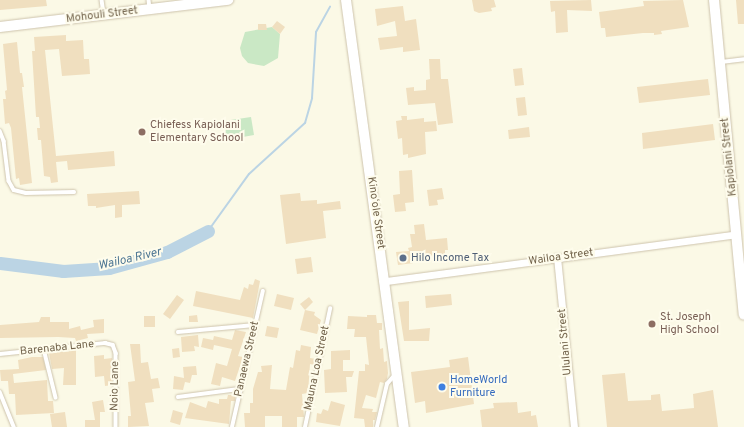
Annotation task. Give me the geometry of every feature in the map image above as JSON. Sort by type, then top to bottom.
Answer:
[{"type":"street","name":"Mohouli Street","points":[[0,28],[104,15],[150,5],[228,0]]},
{"type":"street","name":"Kinoʻole Street","points":[[346,0],[386,281],[404,427]]},
{"type":"street","name":"Kapiolani Street","points":[[714,0],[740,233],[744,314]]},
{"type":"street","name":"Wailoa Street","points":[[386,281],[740,233]]},
{"type":"street","name":"Ululani Street","points":[[557,258],[574,427]]},
{"type":"lane","points":[[102,0],[104,15]]},
{"type":"lane","points":[[720,62],[744,59]]},
{"type":"lane","points":[[0,131],[4,140],[9,181],[14,190],[26,193],[74,192]]},
{"type":"lane","name":"Panaewa Street","points":[[232,427],[263,291]]},
{"type":"lane","name":"Mauna Loa Street","points":[[305,427],[330,309]]},
{"type":"lane","points":[[178,332],[255,325]]},
{"type":"lane","name":"Barenaba Lane","points":[[0,354],[44,348],[105,343],[113,345]]},
{"type":"lane","name":"Noio Lane","points":[[113,345],[116,353],[116,427]]},
{"type":"lane","points":[[44,348],[56,398]]},
{"type":"lane","points":[[377,427],[387,384],[397,373]]},
{"type":"lane","points":[[178,397],[240,389]]},
{"type":"lane","points":[[0,392],[14,427]]},
{"type":"green space","points":[[272,27],[280,34],[278,58],[264,66],[248,63],[242,56],[240,48],[245,32]]},
{"type":"green space","points":[[251,117],[254,135],[226,140],[224,121]]},
{"type":"building","points":[[0,0],[46,0],[47,6],[0,10]]},
{"type":"building","points":[[472,0],[494,0],[496,7],[491,8],[492,11],[479,13],[474,11]]},
{"type":"building","points":[[591,0],[592,11],[567,10],[568,32],[556,33],[555,11],[551,12],[550,1]]},
{"type":"building","points":[[683,0],[689,27],[661,31],[662,34],[654,35],[654,33],[643,33],[606,37],[605,28],[601,28],[599,12],[644,6],[643,1]]},
{"type":"building","points":[[736,0],[744,0],[744,24],[738,24]]},
{"type":"building","points":[[403,6],[405,21],[416,19],[420,50],[403,52],[403,47],[380,50],[378,38],[397,36],[395,21],[377,26],[375,9]]},
{"type":"building","points":[[277,21],[285,27],[280,34],[272,27]]},
{"type":"building","points":[[258,24],[266,24],[267,30],[258,30]]},
{"type":"building","points":[[66,35],[66,41],[83,40],[84,59],[89,59],[90,74],[62,76],[59,49],[45,50],[56,156],[114,151],[115,166],[68,170],[67,161],[56,162],[58,182],[51,183],[50,177],[44,176],[41,140],[38,140],[37,128],[40,128],[39,117],[36,117],[32,51],[35,51],[34,37]]},
{"type":"building","points":[[17,42],[20,73],[22,73],[24,87],[22,87],[32,183],[20,185],[19,178],[16,179],[11,128],[9,123],[5,124],[3,99],[6,99],[5,91],[7,90],[3,44]]},
{"type":"building","points":[[429,59],[440,59],[441,79],[448,79],[453,123],[438,125],[435,103],[408,105],[406,88],[414,87],[414,91],[426,90],[426,80],[430,79]]},
{"type":"building","points":[[522,68],[524,85],[515,86],[513,69]]},
{"type":"building","points":[[708,79],[710,95],[639,103],[637,87]]},
{"type":"building","points":[[525,97],[527,115],[518,116],[516,98]]},
{"type":"building","points":[[401,116],[407,116],[407,120],[424,118],[424,122],[436,121],[437,131],[425,132],[426,154],[408,158],[408,154],[403,155],[402,138],[398,139],[396,121],[402,120]]},
{"type":"building","points":[[713,124],[715,140],[643,149],[642,133]]},
{"type":"building","points":[[529,127],[530,137],[509,139],[508,130]]},
{"type":"building","points":[[412,170],[414,202],[405,203],[406,211],[395,212],[393,195],[400,194],[399,171]]},
{"type":"building","points":[[442,188],[444,199],[437,200],[438,205],[429,206],[427,190]]},
{"type":"building","points":[[139,191],[140,204],[122,205],[122,217],[115,218],[115,205],[96,208],[96,206],[88,206],[87,194]]},
{"type":"building","points":[[300,193],[301,201],[317,200],[317,204],[340,201],[341,209],[323,211],[326,238],[286,244],[280,195]]},
{"type":"building","points":[[424,224],[426,240],[447,238],[448,250],[445,250],[445,255],[429,257],[429,261],[398,265],[396,252],[409,251],[408,248],[412,247],[410,234],[415,234],[414,225]]},
{"type":"building","points":[[311,257],[313,272],[297,274],[295,259]]},
{"type":"building","points":[[255,279],[260,281],[253,318],[193,306],[196,291],[240,300],[244,287],[248,289],[249,284],[253,285]]},
{"type":"building","points":[[277,294],[294,298],[291,310],[274,306]]},
{"type":"building","points":[[451,294],[452,305],[426,308],[425,296]]},
{"type":"building","points":[[177,295],[184,300],[170,319],[163,314]]},
{"type":"building","points":[[309,297],[313,302],[305,310],[300,304]]},
{"type":"building","points":[[409,301],[409,330],[430,328],[429,341],[404,341],[398,302]]},
{"type":"building","points":[[305,310],[315,312],[314,315],[321,320],[317,334],[300,330]]},
{"type":"building","points":[[197,315],[198,322],[189,322],[189,316]]},
{"type":"building","points":[[367,315],[376,315],[377,323],[382,323],[382,330],[379,330],[380,349],[383,348],[384,362],[387,361],[388,373],[387,379],[384,383],[380,382],[376,398],[366,395],[362,408],[373,409],[372,412],[377,412],[375,420],[373,420],[373,427],[365,427],[364,419],[354,418],[359,371],[365,371],[365,364],[369,365],[366,337],[354,337],[355,329],[347,329],[348,316],[367,317]]},
{"type":"building","points":[[144,316],[155,316],[155,327],[144,327]]},
{"type":"building","points":[[41,317],[50,317],[50,322],[69,322],[69,329],[80,326],[81,330],[94,327],[93,320],[104,319],[104,333],[87,334],[88,338],[76,341],[75,338],[58,337],[0,338],[0,325],[39,322]]},
{"type":"building","points":[[267,326],[279,328],[277,338],[265,336]]},
{"type":"building","points":[[235,330],[246,332],[238,356],[243,357],[235,381],[222,377],[220,386],[211,384],[216,363],[227,366],[232,349],[214,345],[213,350],[201,347],[203,338],[213,340],[214,336],[232,340]]},
{"type":"building","points":[[198,335],[199,347],[194,346],[195,351],[182,352],[181,337]]},
{"type":"building","points":[[130,344],[140,344],[141,363],[148,362],[151,379],[158,378],[160,388],[152,389],[154,402],[145,403],[149,426],[128,427],[128,416],[131,416],[128,382],[135,381]]},
{"type":"building","points":[[301,345],[311,347],[310,358],[316,359],[315,365],[310,364],[308,393],[302,394],[304,417],[297,417],[297,427],[282,427],[282,416],[265,416],[265,427],[245,427],[244,413],[250,413],[250,403],[253,403],[253,389],[258,372],[262,372],[261,366],[272,365],[270,389],[286,390],[290,367],[293,368],[296,350],[300,351]]},
{"type":"building","points":[[179,348],[180,357],[173,358],[172,349]]},
{"type":"building","points":[[76,350],[76,385],[63,385],[64,368],[52,369],[49,353]]},
{"type":"building","points":[[350,350],[350,360],[343,360],[343,371],[354,371],[352,377],[346,377],[347,392],[325,393],[324,370],[331,369],[331,351]]},
{"type":"building","points":[[104,355],[104,359],[112,358],[113,385],[105,386],[104,376],[95,377],[94,356]]},
{"type":"building","points":[[32,357],[43,357],[46,370],[13,374],[14,383],[47,380],[48,401],[53,401],[54,413],[16,415],[15,394],[9,394],[8,381],[1,381],[0,370],[19,369],[18,360]]},
{"type":"building","name":"HomeWorld Furniture","points":[[468,357],[474,404],[426,413],[425,401],[415,403],[411,372],[450,367],[449,360]]},
{"type":"building","points":[[196,366],[197,375],[192,375],[190,383],[185,382],[183,390],[173,389],[174,376],[184,378],[183,367]]},
{"type":"building","points":[[625,373],[628,401],[651,400],[651,395],[660,394],[662,411],[694,408],[693,394],[713,390],[718,427],[607,427],[602,375]]},
{"type":"building","points":[[228,395],[235,395],[235,401],[231,401],[229,424],[185,418],[190,402],[206,408],[208,401],[219,404],[219,399],[227,399]]},
{"type":"building","points":[[103,400],[105,412],[100,412],[100,427],[85,427],[85,420],[95,420],[92,402]]},
{"type":"building","points":[[331,401],[345,405],[340,426],[316,422],[317,413],[321,414],[323,409],[328,411]]},
{"type":"building","points":[[517,402],[518,413],[531,411],[531,416],[536,415],[538,427],[482,427],[480,410],[494,408],[493,403]]},
{"type":"building","points":[[173,410],[183,413],[180,425],[170,422]]},
{"type":"building","points":[[65,412],[67,427],[52,427],[50,414]]},
{"type":"waterway","points":[[208,231],[249,174],[305,123],[312,98],[316,32],[330,7]]},
{"type":"waterway","name":"Wailoa River","points":[[0,263],[63,271],[109,268],[167,252],[208,231]]},
{"type":"place","name":"Chiefess Kapiolani Elementary School","points":[[142,132]]},
{"type":"place","name":"Hilo Income Tax","points":[[403,258]]},
{"type":"place","name":"St. Joseph High School","points":[[652,324]]},
{"type":"place","name":"HomeWorld Furniture","points":[[442,387]]}]
